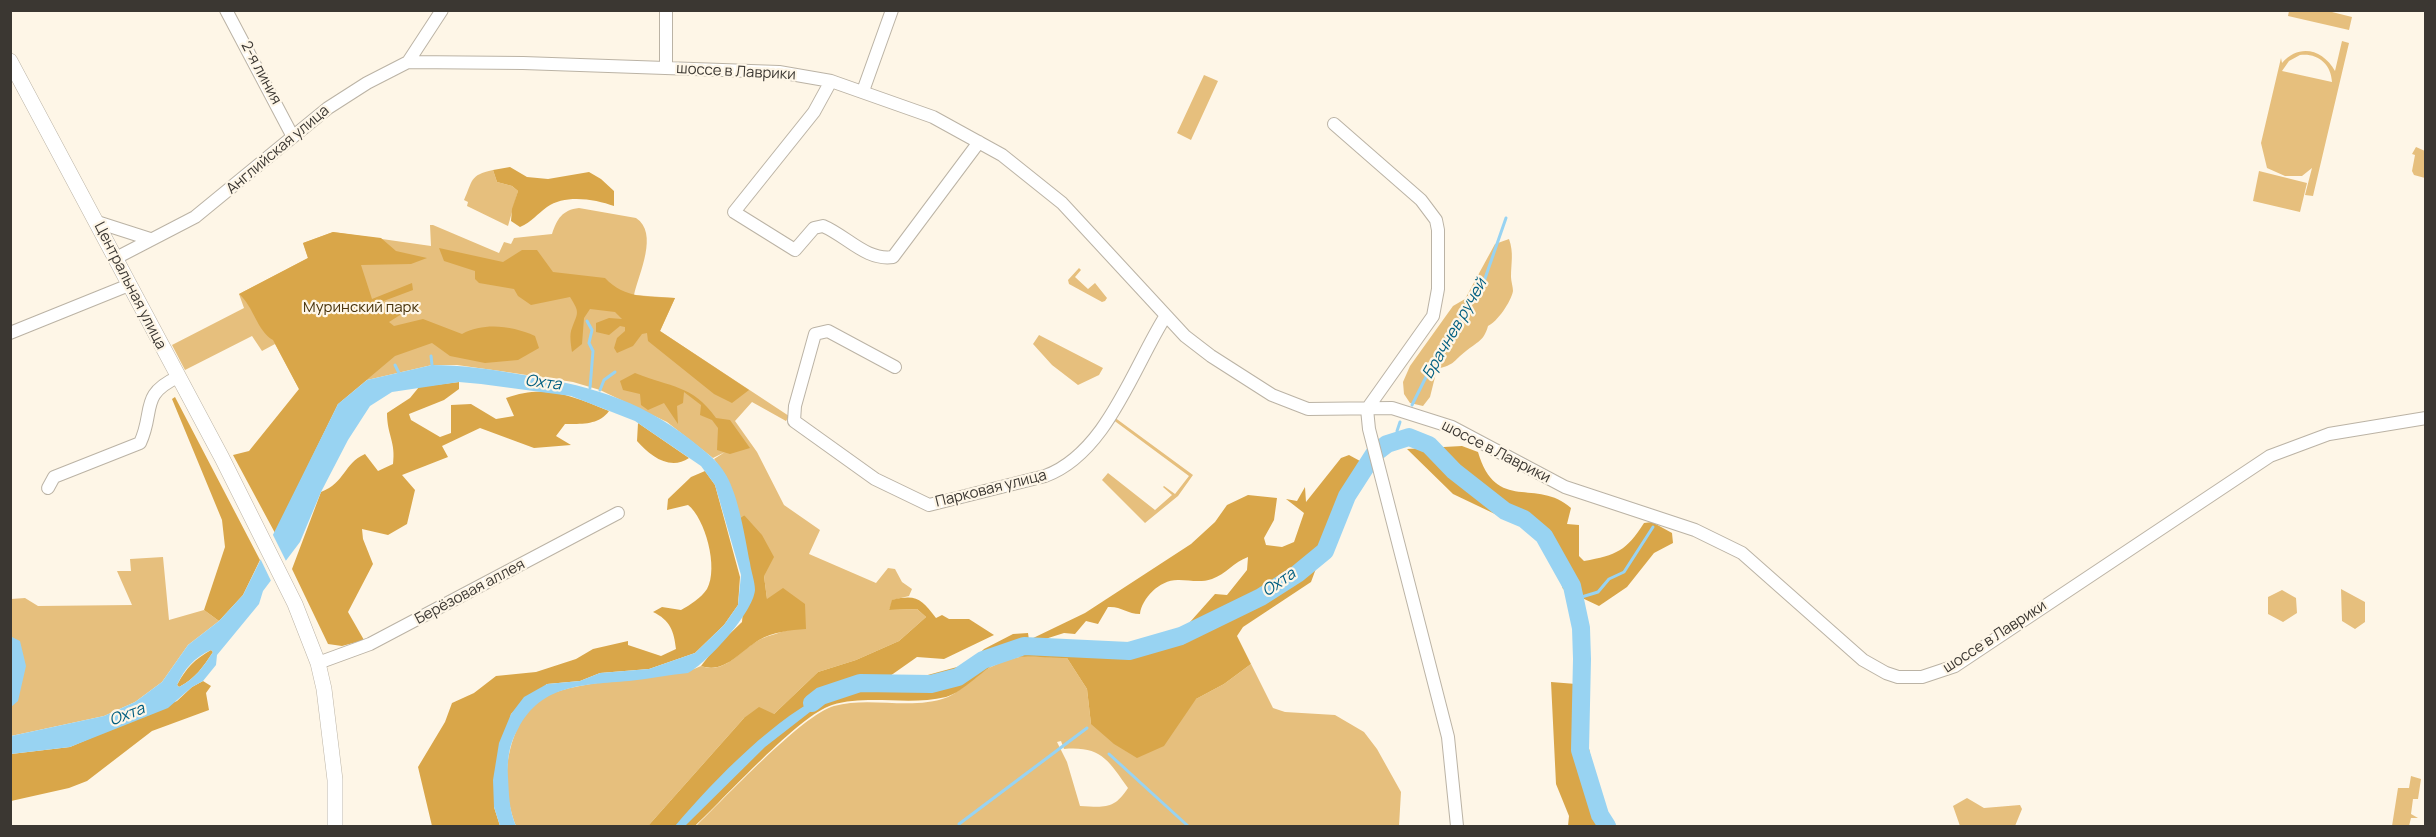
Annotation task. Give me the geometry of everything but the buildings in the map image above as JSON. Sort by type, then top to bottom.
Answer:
[{"type":"main road","name":"Центральная улица","points":[[10,61],[250,512],[295,604],[318,663],[329,716],[332,762]]},
{"type":"main road","points":[[325,826],[326,780],[332,762]]},
{"type":"main road","points":[[332,762],[335,780],[335,826]]},
{"type":"street","name":"2-я линия","points":[[226,10],[293,137]]},
{"type":"street","points":[[408,62],[442,10]]},
{"type":"street","points":[[666,10],[666,68]]},
{"type":"street","points":[[863,91],[892,10]]},
{"type":"street","name":"Английская улица","points":[[116,258],[211,206],[328,108],[367,83],[408,62]]},
{"type":"street","name":"шоссе в Лаврики","points":[[408,62],[778,72],[831,81],[933,117],[1002,154],[1052,194],[1165,317],[1211,356],[1272,395],[1308,409],[1397,409],[1421,416],[1452,427],[1565,487],[1716,539],[1761,569],[1863,660],[1887,673],[1910,678],[1935,675],[1955,666],[2270,456],[2328,434],[2426,418]]},
{"type":"street","points":[[831,81],[814,112],[734,212],[795,250],[814,228],[823,226],[869,254],[881,259],[893,257],[979,142]]},
{"type":"street","points":[[1334,124],[1421,200],[1432,212],[1438,230],[1438,289],[1433,316],[1367,409],[1369,429],[1449,737],[1457,826]]},
{"type":"street","points":[[97,222],[150,239]]},
{"type":"street","points":[[10,333],[129,285]]},
{"type":"street","name":"Парковая улица","points":[[895,367],[828,331],[815,334],[795,406],[794,421],[875,479],[929,504],[1045,477],[1056,472],[1089,447],[1104,425],[1165,317]]},
{"type":"street","points":[[48,488],[54,477],[140,443],[152,395],[158,388],[178,377]]},
{"type":"street","name":"Берёзовая аллея","points":[[318,663],[370,644],[618,513]]},
{"type":"green space","points":[[2324,10],[2352,17],[2349,30],[2288,16],[2289,11]]},
{"type":"green space","points":[[2342,41],[2349,43],[2313,196],[2305,195],[2312,168],[2302,176],[2285,176],[2267,168],[2261,143],[2281,58],[2282,63],[2296,53],[2311,52],[2324,58],[2335,71]],"holes":[[[2300,55],[2318,58],[2326,65],[2332,82],[2282,71],[2289,61]]]},
{"type":"green space","points":[[1204,75],[1218,81],[1191,140],[1177,133]]},
{"type":"green space","points":[[2416,147],[2425,151],[2425,178],[2414,175],[2412,171],[2415,155],[2412,154]]},
{"type":"green space","points":[[510,167],[527,177],[548,179],[589,172],[614,191],[614,206],[598,201],[562,200],[547,207],[520,227],[511,221],[518,191],[512,186],[497,182],[493,170]]},
{"type":"green space","points":[[493,170],[497,182],[512,186],[518,191],[508,226],[467,206],[468,202],[464,200],[473,180],[480,174]]},
{"type":"green space","points":[[2259,171],[2307,183],[2300,212],[2253,201]]},
{"type":"green space","name":"Муринский парк","points":[[579,208],[636,218],[643,225],[647,243],[634,295],[675,298],[660,331],[789,416],[786,421],[752,402],[735,421],[757,452],[784,505],[820,530],[809,554],[876,583],[888,568],[895,569],[902,582],[912,589],[909,596],[893,600],[889,610],[917,609],[926,617],[899,641],[856,660],[818,672],[774,714],[744,718],[648,826],[516,826],[507,788],[510,750],[527,712],[536,702],[547,696],[577,686],[681,672],[701,666],[718,667],[732,660],[753,643],[788,630],[767,599],[764,576],[744,515],[739,519],[726,476],[714,459],[725,452],[713,458],[667,422],[600,390],[573,382],[457,365],[432,365],[367,380],[338,404],[299,389],[275,344],[262,351],[252,336],[185,370],[172,345],[244,308],[239,294],[308,258],[303,243],[333,232],[431,246],[430,225],[433,225],[499,253],[504,242],[511,244],[514,238],[552,234],[564,213]]},
{"type":"green space","name":"Муринский парк","points":[[333,232],[381,238],[396,251],[427,258],[411,264],[361,265],[372,299],[412,283],[413,290],[373,305],[376,310],[402,301],[400,315],[389,322],[394,326],[423,319],[462,334],[480,328],[508,328],[535,336],[539,348],[518,360],[485,363],[450,356],[432,343],[395,356],[338,404],[275,533],[233,455],[249,451],[299,389],[273,340],[263,331],[239,294],[308,258],[303,243]]},
{"type":"green space","points":[[1509,239],[1512,253],[1513,291],[1507,306],[1488,326],[1480,341],[1451,364],[1437,369],[1430,397],[1423,406],[1410,403],[1404,394],[1403,382],[1410,366],[1453,306],[1465,299],[1495,244]]},
{"type":"green space","points":[[439,248],[503,262],[522,250],[537,250],[553,272],[605,278],[620,290],[637,295],[675,298],[660,331],[749,390],[732,403],[714,394],[648,341],[647,333],[642,334],[633,346],[617,353],[614,348],[617,338],[625,331],[625,327],[620,326],[609,335],[596,332],[596,323],[609,318],[622,319],[615,312],[590,309],[584,318],[582,344],[572,352],[570,340],[577,312],[570,297],[531,305],[518,296],[514,289],[479,283],[475,279],[475,271],[444,261]]},
{"type":"green space","points":[[1079,268],[1081,270],[1075,277],[1088,289],[1095,283],[1107,298],[1105,301],[1102,302],[1069,284],[1068,280]]},
{"type":"green space","points":[[1039,335],[1103,368],[1099,375],[1078,385],[1052,365],[1033,344]]},
{"type":"green space","points":[[635,373],[689,393],[707,407],[716,418],[730,420],[750,448],[730,454],[717,450],[718,428],[712,420],[700,415],[701,405],[684,392],[683,403],[677,406],[678,424],[664,403],[648,410],[641,405],[640,394],[623,390],[620,381]]},
{"type":"green space","points":[[459,382],[459,389],[444,400],[409,414],[411,420],[440,437],[451,433],[451,405],[471,404],[496,419],[514,416],[506,398],[533,392],[570,397],[609,411],[595,421],[584,424],[565,424],[556,436],[571,445],[534,448],[480,428],[442,446],[448,457],[402,475],[415,490],[407,524],[388,535],[362,529],[363,539],[373,564],[348,612],[364,640],[342,646],[328,644],[292,569],[321,492],[335,483],[352,463],[365,454],[378,471],[393,464],[387,413],[410,398],[419,387]]},
{"type":"green space","points":[[175,397],[260,560],[243,595],[219,621],[204,610],[225,547],[222,520],[172,399]]},
{"type":"green space","points":[[1114,417],[1193,475],[1178,496],[1145,523],[1102,480],[1108,473],[1155,510],[1172,495],[1164,486],[1175,494],[1189,476],[1112,419]]},
{"type":"green space","points":[[638,423],[689,458],[682,462],[668,462],[648,452],[637,441]]},
{"type":"green space","points":[[1462,446],[1478,452],[1486,471],[1495,483],[1506,489],[1558,499],[1571,508],[1567,524],[1579,525],[1579,556],[1584,561],[1620,550],[1632,540],[1644,523],[1652,522],[1672,533],[1673,543],[1654,553],[1627,587],[1599,606],[1563,589],[1554,562],[1539,535],[1453,494],[1407,449]]},
{"type":"green space","points":[[1349,455],[1360,461],[1347,485],[1311,582],[1243,627],[1237,636],[1251,664],[1224,684],[1196,699],[1164,746],[1137,758],[1114,744],[1091,724],[1087,689],[1067,658],[1011,658],[988,668],[960,690],[946,697],[917,700],[860,700],[832,705],[801,724],[762,759],[695,826],[648,826],[744,718],[759,707],[774,714],[818,672],[856,660],[899,641],[926,617],[917,609],[889,610],[892,600],[913,598],[922,602],[936,618],[942,615],[949,619],[969,619],[994,635],[944,659],[917,657],[890,676],[882,678],[913,679],[968,664],[984,649],[1013,634],[1028,633],[1029,640],[1085,613],[1191,544],[1215,522],[1227,505],[1248,495],[1277,498],[1274,520],[1264,538],[1266,545],[1282,547],[1294,542],[1304,513],[1286,499],[1297,501],[1305,487],[1306,502],[1341,458]],"holes":[[[1248,557],[1247,570],[1227,595],[1215,594],[1182,631],[1128,647],[1103,645],[1100,652],[1092,653],[1063,650],[1042,640],[1064,633],[1075,634],[1086,621],[1098,624],[1108,607],[1140,614],[1148,596],[1165,583],[1179,580],[1212,579]]]},
{"type":"green space","points":[[705,471],[715,485],[740,577],[738,605],[724,625],[695,653],[649,669],[600,673],[580,681],[547,684],[511,714],[494,807],[500,826],[432,826],[418,767],[445,722],[452,703],[474,693],[496,676],[536,672],[576,659],[593,649],[628,641],[628,645],[661,656],[676,649],[674,637],[667,622],[653,612],[662,607],[681,610],[702,595],[710,580],[711,557],[705,532],[694,511],[688,505],[667,510],[668,499],[691,477]]},
{"type":"green space","points":[[744,515],[762,535],[774,557],[764,576],[767,599],[783,588],[805,604],[806,629],[764,637],[725,664],[710,668],[701,666],[715,648],[742,622],[748,556],[739,519]]},
{"type":"green space","points":[[163,557],[169,620],[204,610],[219,621],[188,645],[162,682],[135,702],[104,716],[11,736],[11,599],[25,598],[38,606],[132,605],[117,571],[131,571],[130,559]]},
{"type":"green space","points":[[2341,589],[2365,602],[2365,622],[2355,629],[2342,621]]},
{"type":"green space","points":[[2282,590],[2296,598],[2297,613],[2283,622],[2268,614],[2268,597]]},
{"type":"green space","points":[[211,650],[213,652],[198,672],[179,687],[177,685],[187,669]]},
{"type":"green space","points":[[1024,656],[1067,658],[1087,689],[1091,724],[1196,699],[1224,684],[1251,664],[1273,708],[1285,712],[1335,715],[1364,732],[1377,749],[1401,792],[1399,826],[696,826],[784,741],[820,712],[848,703],[934,701],[948,697],[991,667]],"holes":[[[1061,741],[1064,749],[1087,750],[1102,757],[1128,788],[1118,800],[1108,806],[1080,806],[1067,762],[1057,742]]]},
{"type":"green space","points":[[203,681],[211,686],[206,693],[209,710],[152,731],[87,781],[69,788],[11,801],[11,754],[70,747],[177,701],[192,687]]},
{"type":"green space","points":[[1551,682],[1576,684],[1600,803],[1614,826],[1568,826],[1569,816],[1556,784]]},
{"type":"green space","points":[[2411,776],[2421,779],[2418,799],[2413,799],[2411,814],[2418,818],[2411,818],[2409,826],[2392,826],[2398,788],[2409,788]]},
{"type":"green space","points":[[1967,798],[1984,808],[2020,805],[2022,809],[2015,826],[1960,826],[1953,806]]},
{"type":"water","points":[[432,365],[497,370],[565,383],[609,395],[651,413],[671,426],[715,460],[731,484],[735,495],[755,587],[752,600],[738,624],[706,659],[688,673],[580,686],[551,695],[539,703],[527,714],[512,740],[509,752],[509,796],[516,826],[500,826],[494,807],[493,780],[499,743],[511,714],[524,697],[547,684],[580,681],[600,673],[649,669],[695,653],[724,625],[738,605],[741,575],[715,485],[701,466],[635,421],[571,396],[481,384],[459,382],[392,392],[370,406],[348,440],[321,492],[300,542],[263,591],[259,604],[217,655],[216,665],[203,681],[192,687],[168,708],[70,747],[11,754],[11,736],[104,716],[135,702],[162,682],[188,645],[219,621],[243,595],[338,404],[367,380]],"holes":[[[211,650],[213,652],[194,676],[185,684],[179,687],[177,685],[183,673],[195,660]]]},
{"type":"water","points":[[10,636],[20,641],[26,666],[18,701],[11,707]]},
{"type":"water","points":[[834,689],[819,705],[765,747],[685,826],[675,826],[728,768],[748,750],[790,716]]},
{"type":"pier","points":[[272,533],[288,565],[273,585],[259,556]]},
{"type":"waterway","name":"Брачнев ручей","points":[[1412,405],[1439,351],[1482,287],[1506,218]]},
{"type":"waterway","points":[[587,321],[592,330],[589,343],[593,351],[590,388]]},
{"type":"waterway","points":[[431,356],[432,365]]},
{"type":"waterway","points":[[395,365],[399,373]]},
{"type":"waterway","points":[[600,390],[604,380],[615,372]]},
{"type":"waterway","name":"Брачнев ручей","points":[[1399,439],[1397,431],[1400,422]]},
{"type":"waterway","name":"Охта","points":[[812,703],[821,696],[860,683],[931,684],[958,677],[983,660],[1024,646],[1129,651],[1181,636],[1261,597],[1297,574],[1325,551],[1347,496],[1374,454],[1387,444],[1409,437],[1429,445],[1454,471],[1505,511],[1524,519],[1544,536],[1572,586],[1581,628],[1580,750],[1600,815],[1607,826]]},
{"type":"waterway","points":[[1575,599],[1598,592],[1609,579],[1624,572],[1653,527]]},
{"type":"waterway","points":[[959,824],[1087,728]]},
{"type":"waterway","points":[[1109,754],[1188,826]]}]
